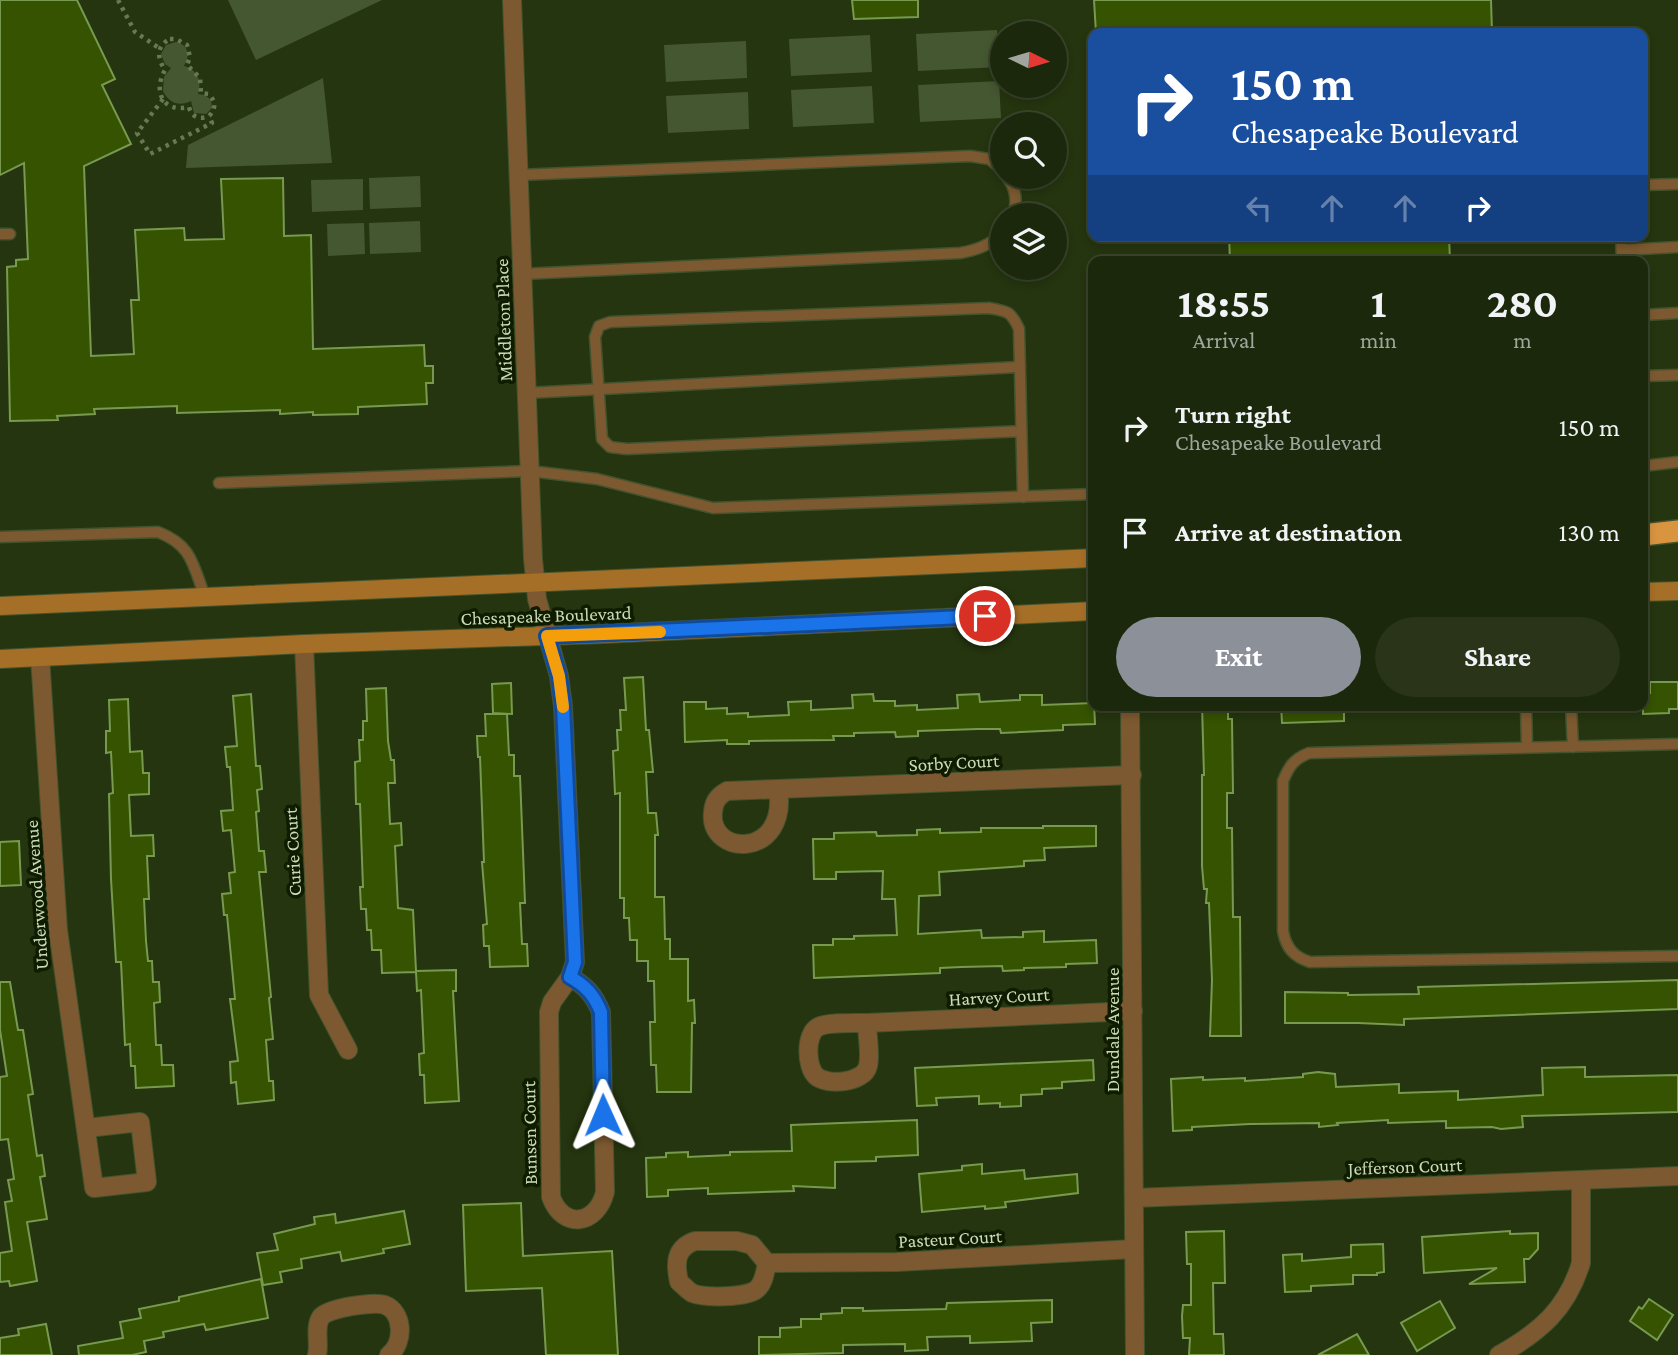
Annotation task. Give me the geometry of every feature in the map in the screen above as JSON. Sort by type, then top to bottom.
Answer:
[{"type":"highway","points":[[1648,536],[1678,530]]},
{"type":"main road","points":[[1648,537],[1678,538]]},
{"type":"main road","name":"Chesapeake Boulevard","points":[[0,606],[1088,558]]},
{"type":"main road","points":[[1648,592],[1678,591]]},
{"type":"main road","name":"Chesapeake Boulevard","points":[[0,659],[1088,611]]},
{"type":"street","name":"Middleton Place","points":[[512,0],[535,582],[547,636]]},
{"type":"street","name":"Bunsen Court","points":[[547,636],[559,676],[563,706],[575,962],[570,977],[552,1002],[549,1012],[551,1197],[564,1215],[576,1220],[592,1215],[602,1204],[605,1178],[601,1012],[594,996],[570,977]]},
{"type":"street","name":"Curie Court","points":[[304,644],[319,995],[348,1051]]},
{"type":"street","name":"Underwood Avenue","points":[[40,657],[58,930],[94,1188],[147,1182],[140,1122],[87,1128]]},
{"type":"street","name":"Dundale Avenue","points":[[1130,711],[1135,1355]]},
{"type":"street","name":"Sorby Court","points":[[778,789],[1132,775]]},
{"type":"street","name":"Harvey Court","points":[[867,1023],[1133,1011]]},
{"type":"street","name":"Jefferson Court","points":[[1134,1198],[1678,1176]]},
{"type":"street","points":[[1500,1355],[1530,1338],[1550,1320],[1566,1298],[1581,1264],[1581,1180]]},
{"type":"street","points":[[695,1241],[737,1241],[752,1245],[767,1263],[763,1281],[758,1289],[747,1295],[704,1296],[691,1292],[678,1282],[676,1265],[680,1251],[695,1241]]},
{"type":"street","name":"Pasteur Court","points":[[767,1263],[897,1262],[1134,1249]]},
{"type":"street","points":[[317,1355],[318,1324],[321,1317],[330,1311],[376,1303],[387,1305],[394,1312],[400,1333],[396,1349],[389,1355]]},
{"type":"lane","points":[[519,175],[970,156],[990,160]]},
{"type":"lane","points":[[1648,185],[1678,184]]},
{"type":"lane","points":[[523,274],[960,253],[977,250],[990,243]]},
{"type":"lane","points":[[1622,255],[1678,247]]},
{"type":"lane","points":[[1021,431],[627,449],[610,446],[602,439],[595,337],[599,326],[610,322],[989,307],[1006,311],[1014,318],[1018,329],[1024,497]]},
{"type":"lane","points":[[1648,315],[1678,313]]},
{"type":"lane","points":[[527,393],[1020,367]]},
{"type":"lane","points":[[1648,376],[1678,375]]},
{"type":"lane","points":[[1648,465],[1678,462]]},
{"type":"lane","points":[[219,483],[530,471],[597,479],[713,508],[1088,494]]},
{"type":"lane","points":[[0,537],[158,532],[174,539],[183,547],[205,597]]},
{"type":"lane","points":[[1526,711],[1527,747]]},
{"type":"lane","points":[[1571,711],[1573,747]]},
{"type":"lane","points":[[1678,744],[1310,753],[1297,758],[1289,766],[1283,781],[1283,931],[1290,951],[1300,959],[1310,962],[1678,956]]},
{"type":"path","points":[[118,0],[135,32],[160,48]]},
{"type":"path","points":[[170,39],[182,41],[187,45],[190,57],[187,65],[200,78],[201,93],[209,94],[215,103],[209,116],[200,118],[191,113],[189,107],[173,107],[163,99],[158,87],[165,70],[159,58],[160,48],[170,39]]},
{"type":"path","points":[[163,99],[138,133],[150,154],[212,124],[209,116]]},
{"type":"green space","points":[[228,0],[382,0],[256,60]]},
{"type":"green space","points":[[990,30],[990,67],[918,71],[916,34]]},
{"type":"green space","points":[[870,35],[872,72],[791,76],[789,39]]},
{"type":"green space","points":[[746,41],[747,78],[666,82],[664,45]]},
{"type":"green space","points":[[176,42],[186,48],[188,55],[184,66],[193,70],[198,77],[198,94],[211,100],[212,108],[206,114],[194,113],[191,101],[178,104],[171,101],[163,91],[164,77],[171,68],[165,64],[161,54],[166,45]]},
{"type":"green space","points":[[323,78],[332,163],[186,168],[188,145]]},
{"type":"green space","points":[[990,81],[990,98],[1000,98],[1001,112],[990,112],[990,119],[920,122],[918,85]]},
{"type":"green space","points":[[872,86],[874,123],[793,127],[791,90]]},
{"type":"green space","points":[[748,92],[749,129],[668,133],[666,96]]},
{"type":"green space","points":[[420,176],[421,207],[370,209],[369,178]]},
{"type":"green space","points":[[363,179],[363,210],[312,212],[311,180]]},
{"type":"green space","points":[[420,221],[421,252],[370,254],[369,223]]},
{"type":"green space","points":[[364,223],[365,254],[328,256],[327,224]]},
{"type":"building","points":[[0,0],[77,0],[115,79],[102,85],[131,144],[84,166],[91,356],[134,354],[131,300],[139,300],[135,230],[184,228],[185,240],[224,239],[221,179],[283,178],[284,236],[311,235],[313,349],[424,345],[425,366],[433,366],[433,383],[426,383],[427,404],[358,407],[358,414],[313,415],[313,412],[280,414],[280,410],[177,413],[177,406],[94,409],[95,414],[57,416],[58,420],[10,421],[7,267],[16,266],[16,260],[28,259],[24,163],[0,175]]},
{"type":"building","points":[[852,0],[918,0],[918,17],[854,19]]},
{"type":"building","points":[[1094,0],[1491,0],[1492,28],[1096,28]]},
{"type":"building","points":[[1229,242],[1449,242],[1450,256],[1230,256]]},
{"type":"building","points":[[643,677],[646,730],[649,730],[653,772],[646,772],[648,813],[656,813],[658,835],[655,835],[655,897],[664,897],[665,939],[670,939],[670,959],[688,959],[688,1001],[694,1000],[691,1092],[657,1092],[656,1065],[651,1065],[650,1022],[655,1022],[654,981],[648,981],[648,961],[637,961],[637,940],[630,940],[629,918],[624,918],[624,898],[620,898],[620,793],[615,794],[613,751],[618,750],[620,710],[626,710],[624,678]]},
{"type":"building","points":[[1650,682],[1678,682],[1678,709],[1669,709],[1669,713],[1643,714],[1643,711],[1648,711]]},
{"type":"building","points":[[511,683],[512,714],[493,713],[492,684]]},
{"type":"building","points":[[386,688],[388,741],[391,760],[394,760],[395,783],[388,783],[390,824],[401,823],[402,845],[395,846],[398,908],[413,910],[416,971],[456,970],[456,991],[453,991],[459,1101],[425,1103],[424,1075],[420,1075],[419,1054],[424,1053],[421,990],[417,991],[416,972],[382,973],[381,950],[372,950],[366,909],[361,909],[360,887],[363,887],[360,804],[356,804],[355,762],[360,761],[359,740],[363,740],[363,721],[367,721],[366,689]]},
{"type":"building","points":[[251,694],[256,766],[260,766],[262,789],[257,790],[259,811],[256,812],[259,851],[264,851],[266,872],[259,872],[273,1039],[266,1040],[269,1081],[273,1081],[274,1100],[238,1104],[236,1082],[231,1083],[230,1062],[238,1061],[230,999],[235,999],[227,915],[224,915],[222,894],[231,893],[229,873],[235,872],[231,830],[223,831],[221,811],[233,810],[230,767],[227,767],[225,747],[237,746],[233,696]]},
{"type":"building","points":[[873,694],[874,701],[895,701],[895,706],[917,705],[917,710],[958,708],[957,695],[979,694],[980,702],[1020,700],[1020,695],[1042,695],[1042,705],[1088,703],[1088,711],[1094,711],[1095,724],[1063,725],[1063,730],[1001,733],[1000,729],[978,729],[918,731],[918,736],[896,737],[895,732],[854,733],[854,736],[833,736],[834,740],[749,741],[749,744],[727,744],[727,740],[685,742],[684,702],[706,702],[706,709],[727,708],[727,714],[748,713],[748,717],[789,715],[788,702],[811,701],[811,710],[853,708],[852,695]]},
{"type":"building","points":[[128,699],[130,752],[142,751],[143,773],[149,773],[149,794],[129,795],[131,836],[153,835],[154,856],[147,856],[149,899],[144,899],[146,941],[148,961],[152,961],[153,982],[159,982],[160,1002],[154,1003],[156,1045],[161,1045],[162,1065],[173,1065],[174,1086],[136,1088],[130,1044],[125,1045],[121,962],[116,962],[109,794],[113,793],[111,752],[106,753],[106,731],[110,731],[109,700]]},
{"type":"building","points":[[1202,711],[1228,711],[1228,719],[1232,719],[1233,793],[1227,793],[1227,828],[1232,828],[1233,917],[1240,917],[1241,1036],[1210,1036],[1212,980],[1209,903],[1206,903],[1207,889],[1204,889],[1202,866]]},
{"type":"building","points":[[1281,711],[1344,711],[1344,721],[1282,723]]},
{"type":"building","points":[[485,714],[507,714],[509,755],[514,755],[514,776],[520,776],[525,903],[520,903],[522,944],[527,944],[528,966],[490,967],[489,946],[484,946],[483,925],[487,924],[477,736],[486,736]]},
{"type":"building","points":[[1096,826],[1096,846],[1044,848],[1045,860],[1024,861],[1024,866],[939,872],[940,895],[919,896],[918,934],[981,930],[982,938],[1023,937],[1023,932],[1044,931],[1044,942],[1096,940],[1097,963],[1003,971],[1002,966],[940,968],[940,973],[814,978],[813,945],[833,945],[833,939],[854,939],[854,936],[897,935],[895,899],[882,899],[883,871],[836,872],[836,879],[814,879],[813,839],[834,839],[834,833],[917,835],[917,830],[940,829],[940,833],[981,832],[981,828]]},
{"type":"building","points":[[19,841],[21,885],[0,886],[0,842]]},
{"type":"building","points":[[1678,980],[1678,1009],[1404,1019],[1404,1025],[1285,1023],[1285,992],[1419,994],[1418,987]]},
{"type":"building","points":[[0,982],[10,982],[18,1030],[23,1030],[33,1094],[28,1095],[37,1156],[42,1155],[45,1176],[40,1177],[47,1219],[27,1222],[37,1281],[10,1286],[9,1281],[0,1282],[0,1253],[12,1251],[5,1202],[12,1201],[8,1180],[14,1179],[8,1139],[0,1140],[0,1077],[7,1076],[0,1030]]},
{"type":"building","points":[[1093,1060],[1094,1080],[1062,1082],[1062,1088],[1042,1089],[1042,1094],[1021,1095],[1021,1106],[979,1104],[979,1096],[936,1098],[937,1105],[917,1106],[915,1068]]},
{"type":"building","points":[[1585,1067],[1585,1077],[1678,1075],[1678,1112],[1522,1116],[1523,1127],[1501,1129],[1446,1128],[1446,1121],[1388,1123],[1388,1120],[1337,1123],[1338,1125],[1319,1127],[1319,1123],[1250,1124],[1192,1127],[1192,1130],[1173,1131],[1171,1079],[1245,1078],[1245,1081],[1303,1077],[1303,1074],[1318,1072],[1335,1074],[1336,1087],[1399,1084],[1399,1093],[1458,1091],[1458,1100],[1543,1095],[1542,1068]]},
{"type":"building","points":[[917,1120],[918,1155],[876,1157],[876,1161],[835,1162],[835,1188],[793,1186],[794,1191],[708,1194],[708,1188],[668,1190],[668,1196],[647,1197],[646,1158],[666,1157],[666,1153],[688,1152],[688,1157],[730,1155],[730,1152],[792,1151],[791,1125]]},
{"type":"building","points":[[982,1164],[982,1174],[1024,1170],[1025,1179],[1077,1174],[1078,1193],[1005,1202],[1006,1207],[985,1209],[985,1206],[922,1212],[919,1174],[962,1170],[962,1166]]},
{"type":"building","points":[[521,1203],[523,1256],[612,1251],[618,1355],[546,1355],[542,1288],[466,1291],[463,1205]]},
{"type":"building","points":[[404,1211],[410,1244],[383,1249],[384,1253],[342,1261],[340,1252],[301,1259],[302,1268],[280,1272],[282,1282],[263,1285],[257,1253],[278,1250],[274,1234],[315,1224],[314,1217],[335,1214],[336,1223]]},
{"type":"building","points":[[1224,1231],[1225,1283],[1213,1283],[1214,1334],[1223,1334],[1224,1355],[1189,1355],[1190,1338],[1183,1338],[1182,1316],[1183,1305],[1191,1305],[1191,1264],[1187,1264],[1186,1232]]},
{"type":"building","points":[[1510,1231],[1510,1234],[1538,1233],[1538,1249],[1529,1259],[1524,1259],[1525,1282],[1469,1284],[1497,1268],[1424,1273],[1422,1237]]},
{"type":"building","points":[[1383,1244],[1384,1272],[1377,1275],[1353,1275],[1353,1284],[1311,1286],[1311,1291],[1285,1292],[1283,1255],[1302,1254],[1302,1261],[1351,1257],[1351,1245]]},
{"type":"building","points":[[261,1279],[268,1318],[206,1330],[204,1324],[163,1332],[164,1337],[144,1341],[146,1352],[132,1355],[79,1355],[78,1346],[123,1338],[120,1322],[141,1318],[139,1309],[179,1301],[179,1297]]},
{"type":"building","points":[[1649,1299],[1673,1315],[1657,1340],[1630,1321],[1639,1307],[1642,1309]]},
{"type":"building","points":[[1052,1300],[1052,1322],[1031,1323],[1032,1341],[970,1343],[970,1336],[927,1337],[928,1350],[905,1351],[905,1344],[843,1345],[843,1353],[759,1355],[759,1337],[780,1337],[780,1328],[801,1327],[801,1319],[821,1319],[821,1314],[842,1313],[842,1308],[863,1308],[863,1311],[946,1309],[947,1303]]},
{"type":"building","points":[[1440,1301],[1455,1328],[1417,1351],[1401,1323]]},
{"type":"building","points":[[46,1324],[52,1355],[0,1355],[0,1338],[19,1335],[18,1329]]},
{"type":"building","points":[[1357,1334],[1369,1355],[1318,1355]]},
{"type":"slow traffic","points":[[563,707],[559,676],[547,636],[660,632]]},
{"type":"route","points":[[603,1115],[601,1012],[594,996],[570,977],[575,962],[563,706],[559,676],[547,636],[985,616]]}]
